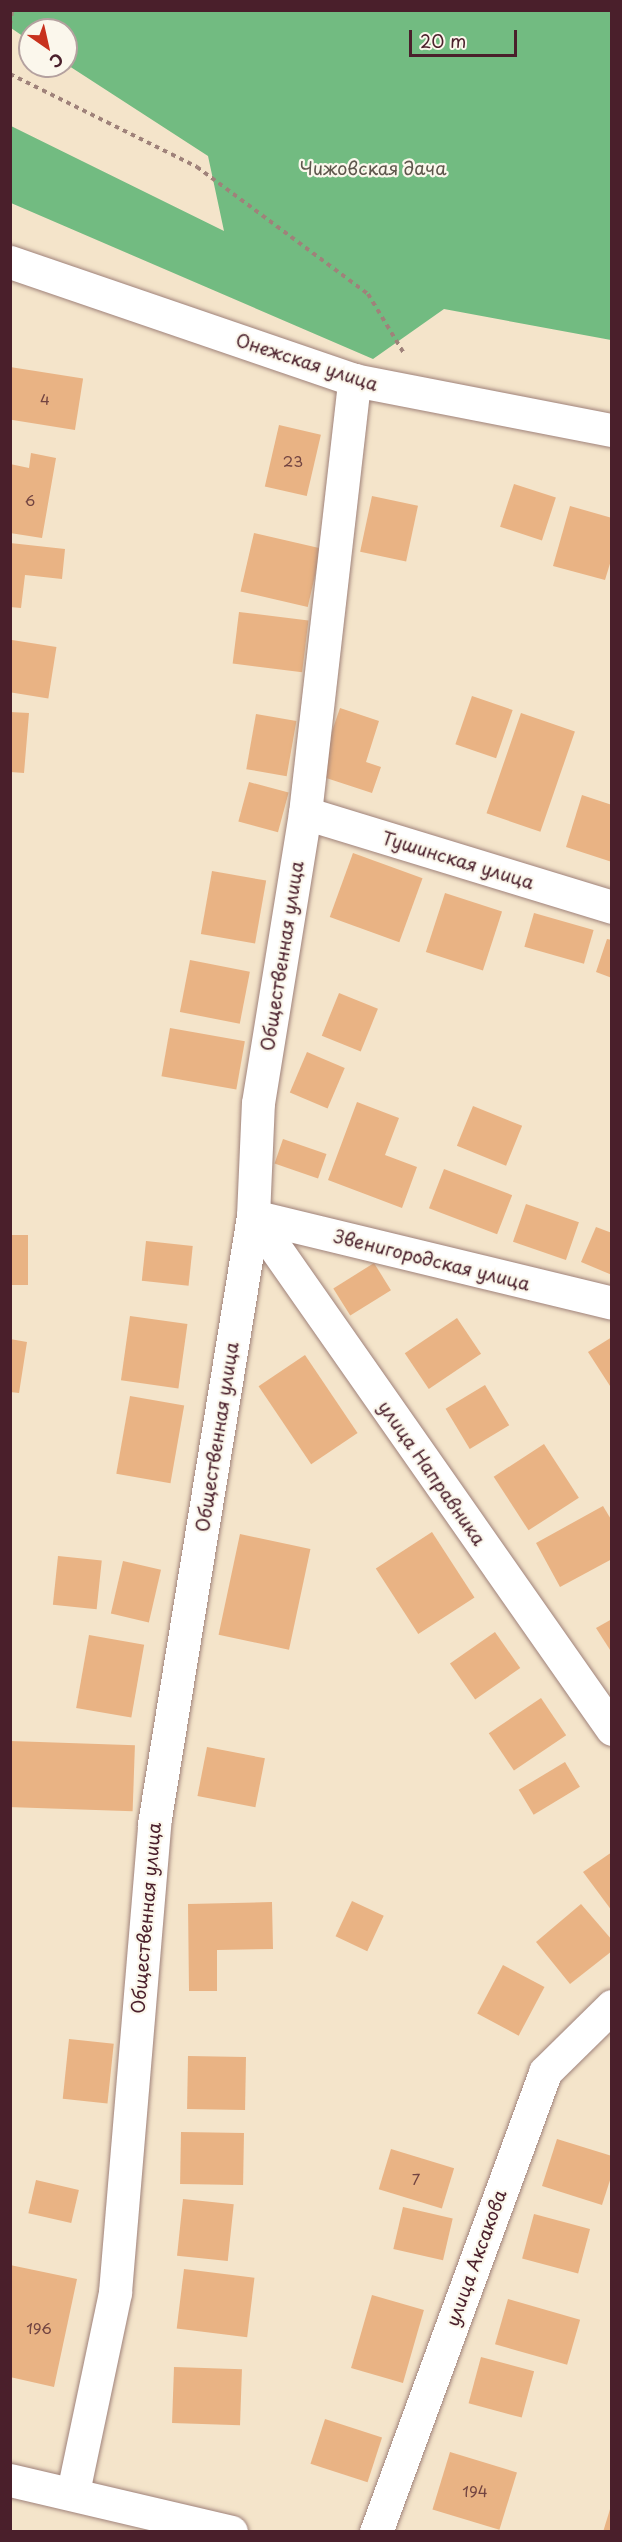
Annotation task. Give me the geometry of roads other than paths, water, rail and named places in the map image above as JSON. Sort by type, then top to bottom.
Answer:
[{"type":"street","name":"Онежская улица","points":[[10,262],[354,380],[612,430]]},
{"type":"street","name":"Общественная улица","points":[[74,2492],[115,2292],[154,1824],[253,1216],[258,1103],[305,813],[354,380]]},
{"type":"street","name":"Тушинская улица","points":[[305,813],[612,907]]},
{"type":"street","name":"Звенигородская улица","points":[[253,1216],[612,1303]]},
{"type":"street","name":"улица Направника","points":[[253,1216],[612,1729]]},
{"type":"street","name":"улица Аксакова","points":[[376,2532],[544,2072],[612,2007]]},
{"type":"street","points":[[10,2480],[74,2492],[231,2532]]},
{"type":"park label","name":"Чижовская дача","points":[[373,168]]}]
